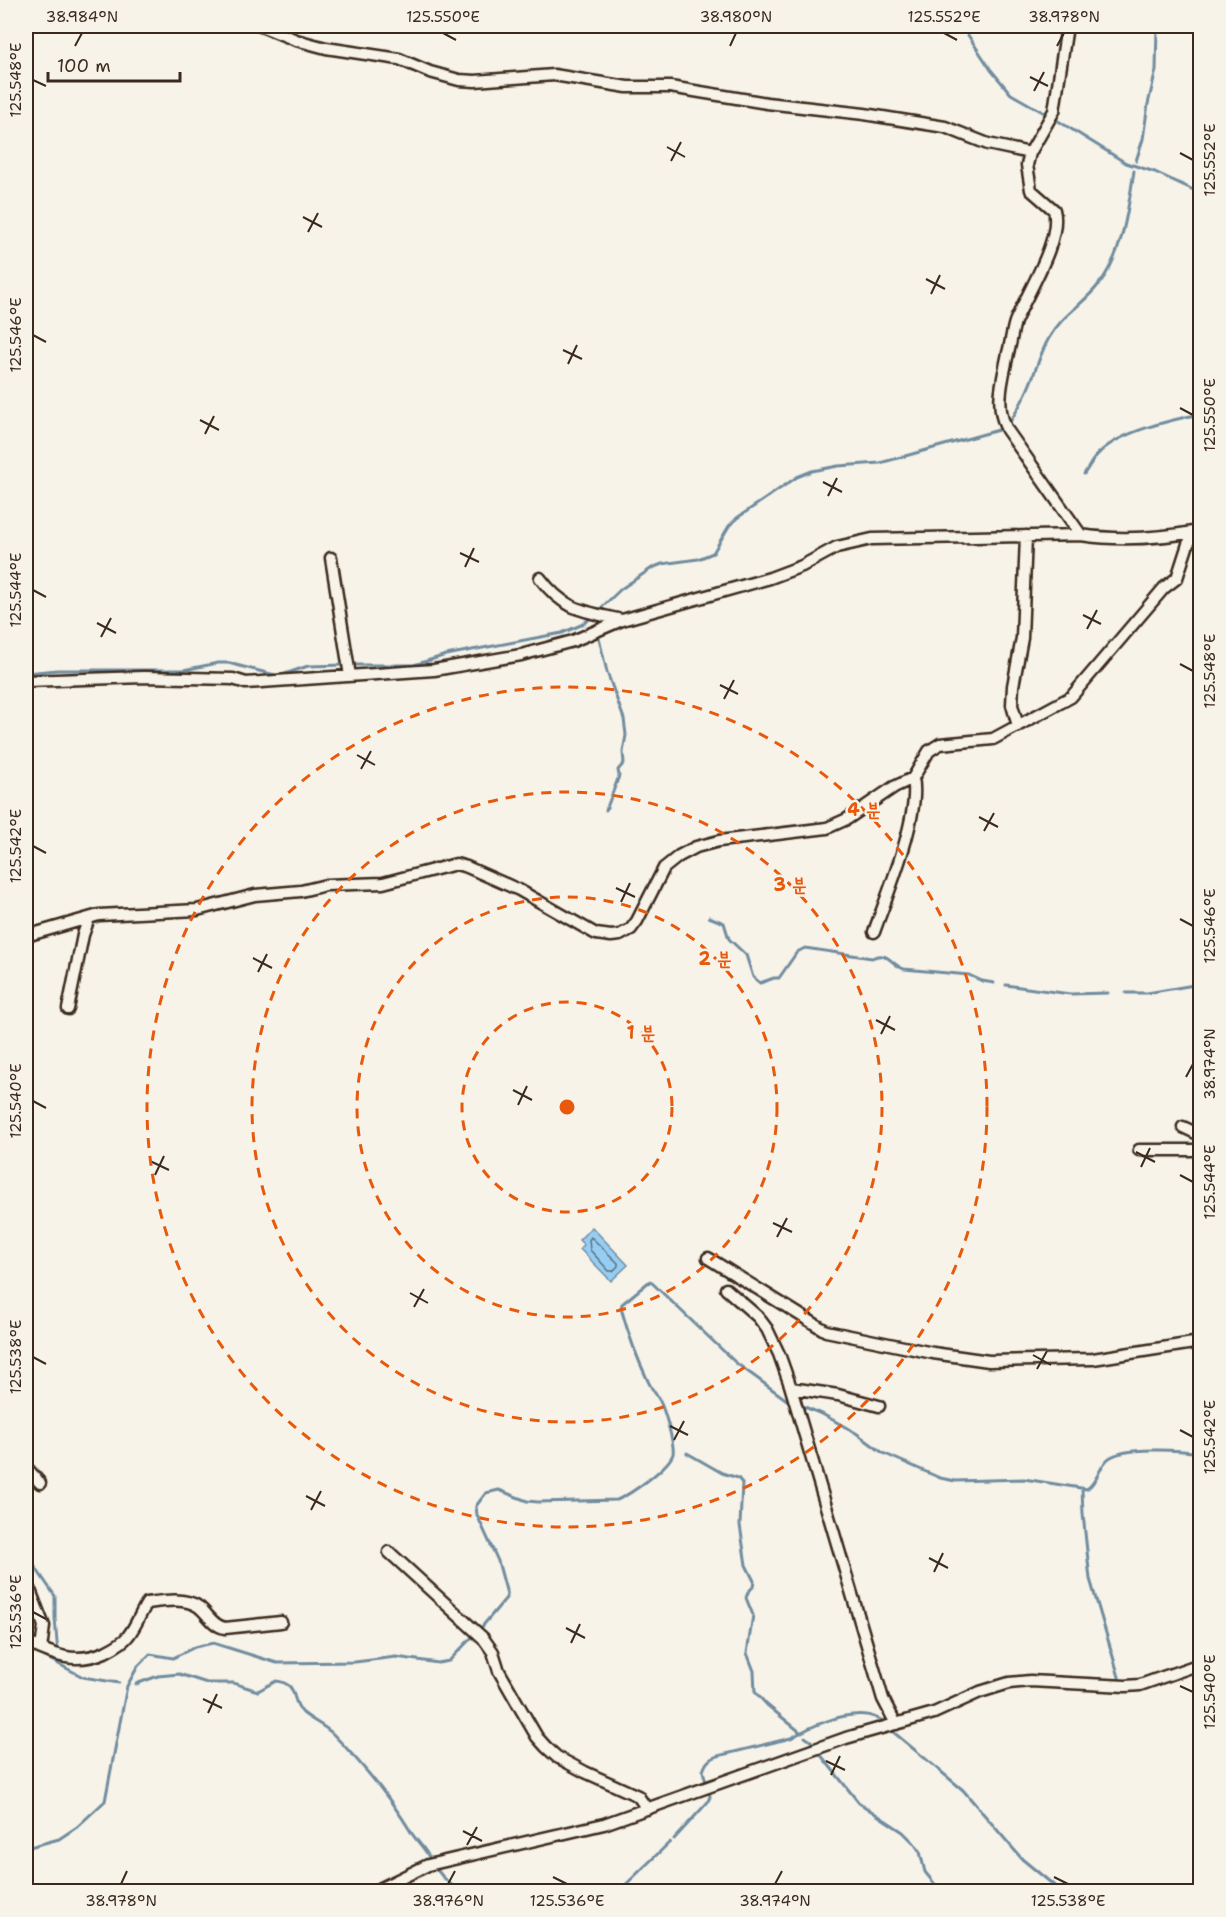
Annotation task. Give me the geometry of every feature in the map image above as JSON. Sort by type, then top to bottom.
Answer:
[{"type":"street","points":[[261,26],[296,40],[326,48],[399,59],[430,72],[459,80],[475,81],[554,75],[627,87],[670,87],[767,103],[864,114],[945,127],[988,144],[1030,153]]},
{"type":"street","points":[[1067,26],[1054,111],[1030,153],[1027,165],[1031,190],[1054,210],[1056,229],[1031,292],[1015,323],[1001,387],[1000,411],[1006,430],[1081,535]]},
{"type":"street","points":[[26,681],[144,677],[233,679],[246,683],[434,670],[521,655],[573,641],[622,620],[770,578],[802,566],[837,547],[872,539],[1081,535],[1099,538],[1172,537],[1198,531]]},
{"type":"street","points":[[26,936],[99,915],[197,910],[255,895],[302,891],[326,885],[383,883],[456,864],[519,890],[596,933],[620,935],[631,929],[637,921],[664,868],[679,856],[696,847],[720,841],[827,828],[847,819],[894,787],[913,778],[929,751],[940,744],[993,739],[1071,697],[1164,588],[1177,578],[1188,544],[1198,531]]},
{"type":"street","points":[[1018,726],[1012,705],[1013,686],[1022,638],[1026,536]]},
{"type":"street","points":[[331,558],[350,676]]},
{"type":"street","points":[[540,578],[553,595],[572,608],[622,620]]},
{"type":"street","points":[[874,932],[898,866],[909,826],[915,790],[913,778]]},
{"type":"street","points":[[68,1009],[83,934],[89,918]]},
{"type":"street","points":[[1183,1127],[1200,1135]]},
{"type":"street","points":[[1140,1150],[1200,1150]]},
{"type":"street","points":[[708,1258],[826,1331],[933,1353],[989,1361],[1093,1359],[1200,1342]]},
{"type":"street","points":[[726,1289],[758,1317],[767,1329],[779,1354],[883,1699],[896,1724]]},
{"type":"street","points":[[791,1388],[838,1395],[879,1406]]},
{"type":"street","points":[[26,1467],[40,1484]]},
{"type":"street","points":[[389,1552],[483,1638],[493,1652],[499,1671],[519,1706],[537,1737],[546,1747],[557,1757],[585,1772],[638,1796],[647,1809]]},
{"type":"street","points":[[26,1580],[44,1626],[41,1649]]},
{"type":"street","points":[[26,1642],[70,1659],[84,1659],[121,1643],[128,1636],[147,1603],[158,1602],[192,1603],[218,1627],[281,1622]]},
{"type":"street","points":[[373,1892],[428,1864],[604,1824],[846,1738],[934,1713],[980,1692],[1009,1683],[1140,1685],[1200,1664]]},
{"type":"water","points":[[592,1227],[628,1265],[611,1281],[580,1249],[584,1245],[579,1240]]},
{"type":"waterway","points":[[962,26],[991,70],[1011,94],[1048,115]]},
{"type":"waterway","points":[[1136,161],[1143,139],[1156,70],[1157,26]]},
{"type":"waterway","points":[[1055,119],[1126,163],[1155,172],[1200,193]]},
{"type":"waterway","points":[[1008,425],[1024,397],[1042,351],[1054,330],[1099,284],[1114,259],[1123,230],[1134,171]]},
{"type":"waterway","points":[[1084,474],[1098,454],[1121,438],[1147,427],[1200,414]]},
{"type":"waterway","points":[[599,610],[621,589],[652,568],[662,564],[698,559],[713,553],[729,526],[737,518],[797,477],[812,471],[838,466],[880,463],[1002,429]]},
{"type":"waterway","points":[[352,665],[414,665],[446,655],[562,633],[581,625],[594,616]]},
{"type":"waterway","points":[[598,634],[607,672],[624,719],[626,735],[624,763],[618,770],[619,776],[606,810]]},
{"type":"waterway","points":[[26,673],[57,670],[183,670],[228,663],[279,676],[308,666],[346,665]]},
{"type":"waterway","points":[[709,917],[724,923],[729,939],[746,955],[753,977],[760,983],[779,978],[797,952],[805,948],[872,958],[882,956],[904,969],[969,975],[994,983]]},
{"type":"waterway","points":[[1126,993],[1147,993],[1200,984]]},
{"type":"waterway","points":[[1006,985],[1070,994],[1108,993]]},
{"type":"waterway","points":[[480,1629],[507,1594],[498,1561],[477,1515],[476,1506],[486,1493],[499,1490],[527,1501],[538,1502],[617,1500],[657,1473],[673,1454],[671,1435],[662,1405],[640,1364],[621,1308],[622,1304],[650,1281],[736,1363],[791,1403]]},
{"type":"waterway","points":[[800,1405],[856,1433],[883,1453],[940,1478],[955,1481],[1024,1479],[1087,1489],[1094,1482],[1105,1462],[1115,1455],[1152,1450],[1200,1453]]},
{"type":"waterway","points":[[687,1453],[722,1473],[738,1478],[742,1483],[740,1525],[746,1565],[754,1581],[746,1598],[753,1615],[747,1653],[754,1671],[755,1692],[800,1732]]},
{"type":"waterway","points":[[1082,1489],[1090,1579],[1119,1677]]},
{"type":"waterway","points":[[26,1526],[33,1564],[55,1596],[58,1654]]},
{"type":"waterway","points":[[26,1848],[59,1839],[77,1827],[105,1801],[127,1686],[138,1666],[150,1654],[173,1658],[195,1647],[213,1643],[277,1663],[355,1662],[396,1657],[438,1663],[449,1661],[476,1633]]},
{"type":"waterway","points":[[32,1650],[83,1677],[119,1683]]},
{"type":"waterway","points":[[136,1684],[158,1676],[179,1674],[207,1683],[233,1683],[258,1691],[276,1681],[288,1685],[303,1713],[333,1734],[375,1781],[430,1859]]},
{"type":"waterway","points":[[706,1782],[703,1771],[712,1758],[791,1738],[838,1718],[867,1715],[885,1722]]},
{"type":"waterway","points":[[892,1731],[963,1790],[1022,1859],[1062,1892]]},
{"type":"waterway","points":[[805,1737],[812,1742]]},
{"type":"waterway","points":[[820,1754],[859,1803],[903,1832],[914,1843],[920,1852],[925,1872],[941,1892]]},
{"type":"waterway","points":[[674,1839],[707,1803],[710,1797],[709,1790]]},
{"type":"waterway","points":[[618,1892],[670,1842]]},
{"type":"waterway","points":[[435,1867],[459,1892]]}]
